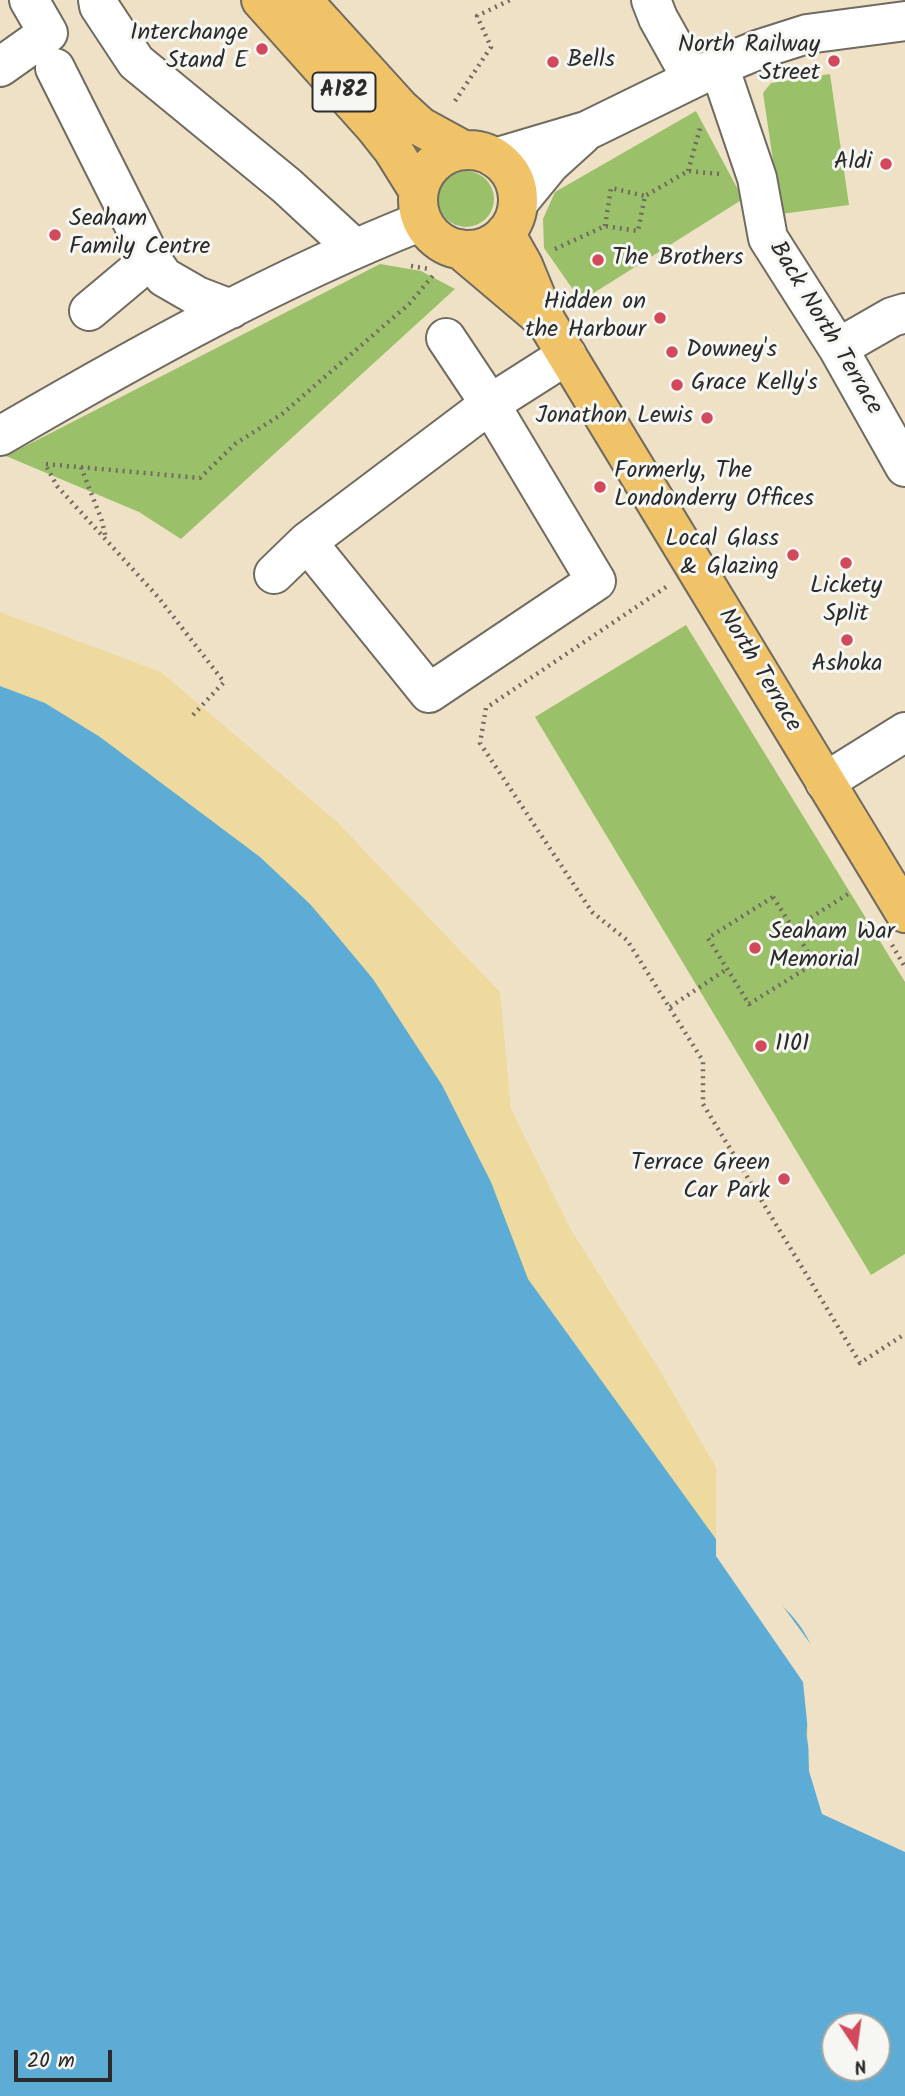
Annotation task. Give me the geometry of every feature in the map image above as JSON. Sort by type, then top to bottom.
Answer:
[{"type":"main road","name":"A182","points":[[261,0],[393,150],[420,205]]},
{"type":"main road","name":"A182","points":[[302,0],[400,108],[421,127],[479,154]]},
{"type":"main road","points":[[446,154],[479,154],[508,169],[516,186],[515,234],[449,259],[444,244],[431,234],[420,205],[424,176],[433,163],[446,154]]},
{"type":"main road","name":"North Terrace","points":[[515,234],[546,321],[905,913]]},
{"type":"main road","name":"North Terrace","points":[[449,259],[546,321]]},
{"type":"street","points":[[0,67],[48,33],[29,0]]},
{"type":"street","points":[[98,0],[99,6],[136,62],[287,186],[354,248]]},
{"type":"street","name":"Back North Terrace","points":[[651,0],[658,18],[706,73],[757,178],[768,238],[838,348],[905,467]]},
{"type":"street","points":[[479,154],[586,131],[760,49],[807,34],[905,20]]},
{"type":"street","points":[[55,68],[151,259],[164,277],[197,296],[231,309]]},
{"type":"street","points":[[515,234],[550,164],[586,131]]},
{"type":"street","points":[[0,436],[231,309],[354,248],[420,205]]},
{"type":"street","points":[[89,311],[151,259]]},
{"type":"street","points":[[838,348],[892,317],[905,313]]},
{"type":"street","points":[[307,542],[429,693],[596,581],[446,338]]},
{"type":"street","points":[[274,574],[307,542],[489,404],[567,355]]},
{"type":"street","points":[[825,782],[905,732]]},
{"type":"path","points":[[455,101],[491,47],[477,16],[510,0]]},
{"type":"path","points":[[605,226],[611,188],[645,196],[688,172],[757,178]]},
{"type":"path","points":[[515,234],[605,226],[638,231],[645,196]]},
{"type":"path","points":[[193,715],[224,682],[158,597],[57,486],[46,464],[200,478],[234,444],[282,414],[409,304],[449,259]]},
{"type":"path","points":[[81,467],[102,521],[106,539]]},
{"type":"path","points":[[672,582],[486,708],[480,743],[592,912],[627,940],[704,1061],[703,1104],[860,1363],[905,1334]]},
{"type":"path","points":[[793,929],[881,873]]},
{"type":"path","points":[[773,897],[815,963],[749,1004],[727,969],[708,938],[773,897]]},
{"type":"path","points":[[670,1007],[727,969]]},
{"type":"green space","points":[[830,74],[849,205],[781,214],[763,93],[771,83]]},
{"type":"green space","points":[[696,111],[743,199],[581,301],[544,248],[543,219],[555,192]]},
{"type":"green space","points":[[466,171],[486,179],[494,199],[486,219],[466,227],[446,219],[438,199],[446,179]]},
{"type":"green space","points":[[380,264],[421,271],[455,289],[181,539],[139,512],[6,456]]},
{"type":"green space","points":[[686,625],[905,982],[905,1254],[871,1275],[535,717]]},
{"type":"sand","points":[[0,612],[161,672],[336,821],[500,992],[511,1109],[571,1230],[660,1371],[716,1467],[716,1556],[803,1682],[809,1771],[0,1276]]},
{"type":"water","points":[[0,686],[45,703],[100,737],[260,857],[310,904],[333,931],[373,979],[442,1085],[491,1182],[528,1279],[744,1578],[785,1608],[805,1634],[817,1664],[819,1682],[807,1736],[811,1755],[820,1773],[832,1788],[843,1796],[905,1813],[905,2096],[0,2096]]},
{"type":"pier","points":[[716,1533],[747,1576],[771,1590],[815,1650],[820,1663],[822,1684],[810,1730],[811,1744],[819,1765],[829,1781],[841,1791],[855,1798],[905,1810],[905,1852],[822,1814],[809,1771],[803,1682],[716,1556]]},
{"type":"place","name":"Interchange Stand E","points":[[262,49]]},
{"type":"place","name":"North Railway Street","points":[[834,61]]},
{"type":"place","name":"Bells","points":[[553,62]]},
{"type":"place","name":"Aldi","points":[[886,164]]},
{"type":"place","name":"Seaham Family Centre","points":[[55,235]]},
{"type":"place","name":"The Brothers","points":[[598,260]]},
{"type":"place","name":"Hidden on the Harbour","points":[[660,318]]},
{"type":"place","name":"Downey's","points":[[672,352]]},
{"type":"place","name":"Grace Kelly's","points":[[677,385]]},
{"type":"place","name":"Jonathon Lewis","points":[[707,418]]},
{"type":"place","name":"Formerly, The Londonderry Offices","points":[[600,487]]},
{"type":"place","name":"Local Glass & Glazing","points":[[793,555]]},
{"type":"place","name":"Lickety Split","points":[[846,563]]},
{"type":"place","name":"Ashoka","points":[[847,640]]},
{"type":"place","name":"Seaham War Memorial","points":[[755,948]]},
{"type":"place","name":"1101","points":[[761,1046]]},
{"type":"place","name":"Terrace Green Car Park","points":[[784,1179]]}]
